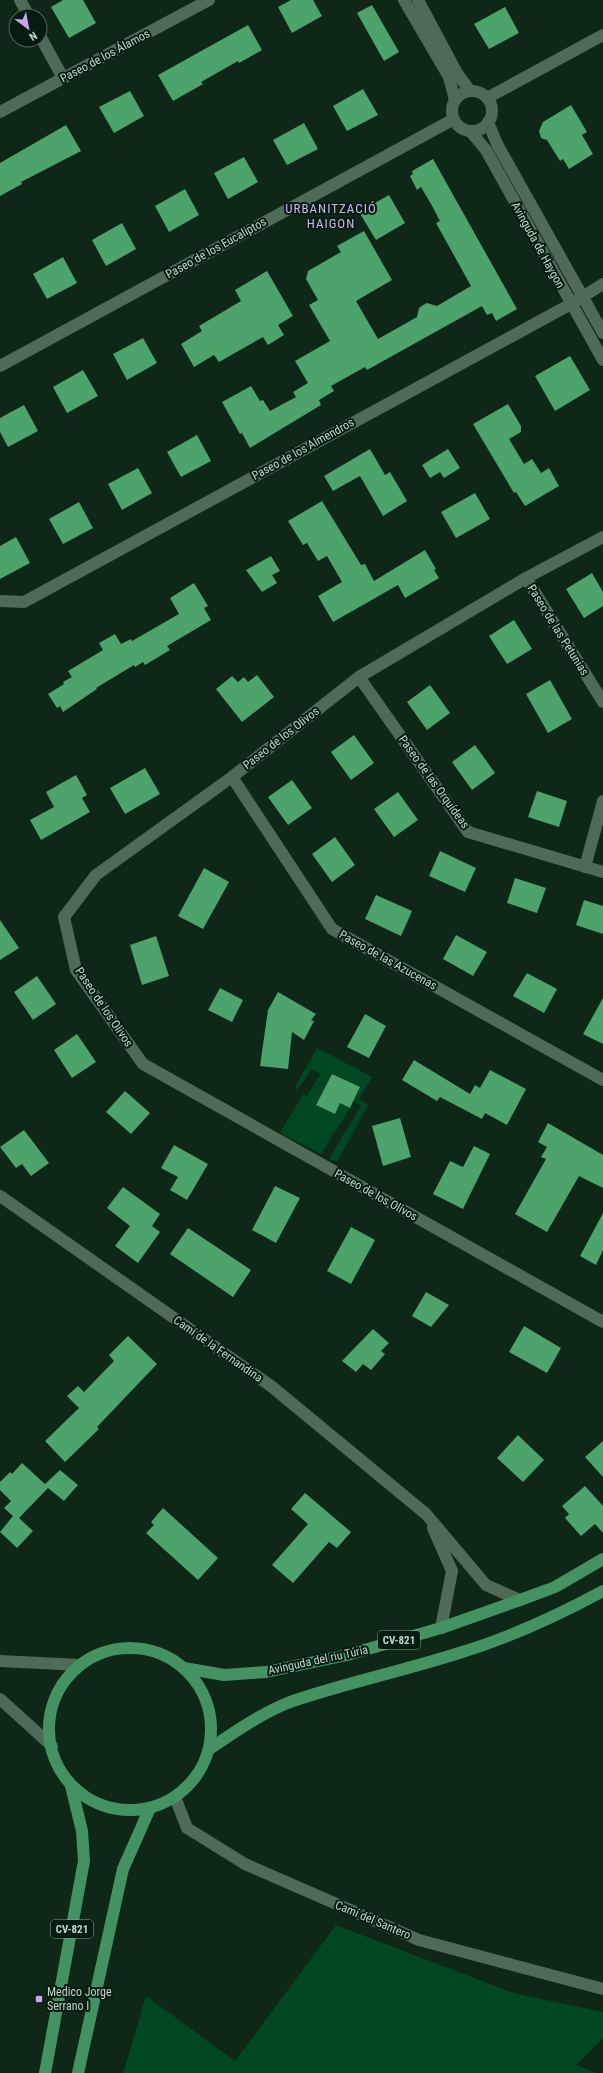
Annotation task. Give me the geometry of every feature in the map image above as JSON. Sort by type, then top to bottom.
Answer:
[{"type":"main road","name":"Avinguda del riu Túria","points":[[184,1668],[224,1675],[266,1672],[347,1655],[441,1628],[520,1600],[555,1586],[603,1559]]},
{"type":"main road","name":"CV-821","points":[[211,1748],[260,1716],[289,1702],[459,1653],[515,1634],[572,1608],[603,1591]]},
{"type":"main road","name":"CV-821","points":[[129,1649],[152,1650],[184,1668],[198,1686],[206,1706],[211,1726],[211,1748],[200,1774],[175,1797],[150,1808],[108,1806],[87,1798],[71,1786],[54,1761],[49,1717],[54,1698],[80,1665],[103,1651],[129,1649]]},
{"type":"main road","name":"CV-821","points":[[45,2073],[84,1862],[82,1831],[71,1786]]},
{"type":"main road","name":"CV-821","points":[[78,2073],[123,1869],[150,1808]]},
{"type":"street","name":"Paseo de los Álamos","points":[[0,112],[209,0]]},
{"type":"street","points":[[404,0],[449,77],[456,100]]},
{"type":"street","points":[[418,0],[457,73],[470,91]]},
{"type":"street","points":[[487,98],[603,35]]},
{"type":"street","points":[[47,48],[63,78]]},
{"type":"street","points":[[470,91],[479,92],[487,98],[492,107],[488,122],[477,131],[471,132],[456,124],[452,106],[461,94],[470,91]]},
{"type":"street","name":"Paseo de los Eucaliptos","points":[[0,366],[454,119]]},
{"type":"street","name":"Avinguda de Haygon","points":[[488,122],[497,144],[603,333]]},
{"type":"street","name":"Avinguda de Haygon","points":[[471,132],[486,150],[603,360]]},
{"type":"street","name":"Paseo de los Almendros","points":[[0,601],[24,602],[571,304],[603,284]]},
{"type":"street","name":"Paseo de los Olivos","points":[[603,537],[526,578],[359,677],[232,777],[96,875],[64,917],[76,970],[143,1064],[603,1322]]},
{"type":"street","name":"Paseo de las Petunias","points":[[526,578],[603,702]]},
{"type":"street","name":"Paseo de las Orquídeas","points":[[359,677],[468,832],[603,872]]},
{"type":"street","name":"Paseo de las Azucenas","points":[[232,777],[332,929],[603,1080]]},
{"type":"street","points":[[585,867],[603,801]]},
{"type":"street","name":"Camí de la Fernandina","points":[[0,1196],[271,1386],[426,1514],[486,1585],[520,1600]]},
{"type":"street","points":[[426,1514],[452,1571],[441,1628]]},
{"type":"street","points":[[0,1661],[13,1663],[80,1665]]},
{"type":"street","points":[[0,1699],[52,1746]]},
{"type":"street","name":"Camí del Santero","points":[[175,1797],[187,1828],[245,1864],[419,1940],[603,1989]]},
{"type":"green space","points":[[317,1048],[372,1077],[359,1099],[368,1105],[337,1162],[329,1159],[361,1106],[354,1101],[359,1090],[343,1082],[344,1079],[332,1074],[316,1104],[334,1114],[340,1103],[350,1108],[321,1154],[280,1133],[303,1094],[307,1096],[320,1074],[312,1069],[298,1089],[295,1087]]},
{"type":"green space","points":[[336,1925],[513,1993],[603,2012],[603,2038],[576,2065],[597,2073],[123,2073],[146,1996],[235,2061]]},
{"type":"building","points":[[63,0],[83,0],[96,23],[69,38],[51,7]]},
{"type":"building","points":[[291,0],[313,0],[322,16],[292,33],[278,7]]},
{"type":"building","points":[[372,5],[399,52],[384,61],[357,13]]},
{"type":"building","points":[[505,7],[519,33],[489,49],[474,24]]},
{"type":"building","points":[[248,25],[262,50],[239,63],[238,61],[201,82],[203,84],[173,101],[158,75]]},
{"type":"building","points":[[363,89],[378,115],[347,131],[333,106]]},
{"type":"building","points":[[130,91],[144,116],[114,133],[99,107]]},
{"type":"building","points":[[571,105],[587,132],[582,135],[593,154],[569,169],[563,159],[560,161],[547,140],[541,138],[539,131],[543,122]]},
{"type":"building","points":[[304,123],[318,149],[287,165],[273,140]]},
{"type":"building","points":[[66,125],[81,151],[21,182],[22,184],[0,196],[0,163]]},
{"type":"building","points":[[244,157],[258,182],[228,199],[214,173]]},
{"type":"building","points":[[433,159],[517,309],[496,321],[492,313],[487,315],[482,306],[367,370],[365,367],[331,386],[334,391],[319,400],[321,405],[250,448],[242,433],[240,434],[222,402],[251,386],[260,401],[263,400],[270,411],[296,397],[293,392],[308,383],[295,361],[330,341],[309,305],[318,300],[306,279],[308,271],[341,252],[337,246],[364,231],[392,280],[356,301],[378,339],[417,317],[419,308],[423,305],[427,303],[437,306],[471,286],[436,223],[440,221],[431,204],[421,187],[417,190],[410,176],[413,174],[412,171]]},
{"type":"building","points":[[185,189],[199,215],[169,232],[155,206]]},
{"type":"building","points":[[389,195],[405,223],[376,240],[359,212]]},
{"type":"building","points":[[122,223],[136,249],[106,266],[92,240]]},
{"type":"building","points":[[63,257],[77,283],[47,299],[33,274]]},
{"type":"building","points":[[267,271],[293,316],[278,325],[284,335],[268,345],[263,337],[219,362],[214,355],[194,367],[181,344],[202,331],[199,326],[241,301],[235,290]]},
{"type":"building","points":[[143,338],[157,363],[127,380],[113,354]]},
{"type":"building","points":[[570,356],[590,390],[555,411],[535,376]]},
{"type":"building","points":[[83,370],[98,396],[67,413],[53,387]]},
{"type":"building","points":[[508,404],[521,426],[521,432],[509,439],[524,464],[532,459],[541,473],[549,468],[559,486],[525,506],[516,492],[514,493],[473,424]]},
{"type":"building","points":[[24,405],[38,431],[8,447],[0,432],[0,418]]},
{"type":"building","points":[[197,435],[211,461],[181,477],[167,452]]},
{"type":"building","points":[[370,449],[385,475],[390,472],[407,501],[383,516],[360,476],[333,491],[324,476]]},
{"type":"building","points":[[448,449],[460,468],[444,478],[440,472],[430,478],[422,465]]},
{"type":"building","points":[[138,468],[152,493],[122,510],[108,484]]},
{"type":"building","points":[[475,493],[490,519],[456,538],[441,512]]},
{"type":"building","points":[[322,501],[361,565],[365,564],[374,581],[425,550],[436,569],[434,570],[439,578],[405,598],[398,585],[333,622],[318,596],[342,582],[327,556],[318,561],[307,543],[303,545],[288,521]]},
{"type":"building","points":[[79,502],[93,528],[63,544],[49,519]]},
{"type":"building","points":[[16,537],[30,563],[0,579],[0,546]]},
{"type":"building","points":[[271,556],[280,571],[272,575],[277,583],[262,592],[246,570]]},
{"type":"building","points":[[592,573],[603,592],[603,606],[584,618],[566,589]]},
{"type":"building","points":[[194,583],[208,606],[204,608],[211,620],[167,646],[170,650],[145,665],[143,662],[135,667],[134,665],[96,688],[97,689],[63,712],[60,706],[57,708],[48,694],[72,677],[68,671],[103,650],[99,643],[115,634],[121,644],[131,639],[132,641],[179,614],[170,598]]},
{"type":"building","points":[[514,620],[532,649],[507,664],[489,636]]},
{"type":"building","points":[[257,675],[274,697],[242,722],[216,689],[232,676],[238,682],[244,677],[248,682]]},
{"type":"building","points":[[550,680],[572,719],[548,733],[526,694]]},
{"type":"building","points":[[430,685],[450,713],[427,730],[407,702]]},
{"type":"building","points":[[354,735],[374,763],[351,780],[331,752]]},
{"type":"building","points":[[475,745],[495,773],[472,790],[452,762]]},
{"type":"building","points":[[145,768],[160,794],[125,814],[110,788]]},
{"type":"building","points":[[76,775],[87,795],[82,798],[90,812],[41,840],[30,820],[54,807],[46,792]]},
{"type":"building","points":[[292,780],[312,808],[288,825],[268,797]]},
{"type":"building","points":[[537,791],[567,801],[559,827],[528,817]]},
{"type":"building","points":[[398,792],[418,820],[394,837],[374,809]]},
{"type":"building","points":[[335,837],[355,865],[332,882],[312,854]]},
{"type":"building","points":[[440,851],[476,868],[465,892],[429,876]]},
{"type":"building","points":[[204,868],[229,882],[203,929],[178,916]]},
{"type":"building","points":[[515,878],[546,888],[537,913],[507,903]]},
{"type":"building","points":[[376,895],[412,911],[401,936],[365,919]]},
{"type":"building","points":[[584,900],[603,906],[603,934],[576,925]]},
{"type":"building","points":[[0,920],[19,948],[0,960]]},
{"type":"building","points":[[456,935],[487,952],[473,976],[443,959]]},
{"type":"building","points":[[156,936],[169,976],[142,985],[130,945]]},
{"type":"building","points":[[527,973],[557,989],[544,1013],[513,996]]},
{"type":"building","points":[[37,976],[56,1004],[33,1020],[14,992]]},
{"type":"building","points":[[220,988],[243,1000],[232,1022],[208,1010]]},
{"type":"building","points":[[278,992],[316,1014],[311,1020],[314,1021],[304,1040],[292,1032],[288,1069],[260,1066],[268,1010]]},
{"type":"building","points":[[603,998],[603,1044],[583,1034]]},
{"type":"building","points":[[365,1014],[386,1026],[369,1058],[347,1047]]},
{"type":"building","points":[[77,1034],[96,1062],[72,1078],[54,1050]]},
{"type":"building","points":[[414,1060],[470,1094],[475,1085],[480,1088],[490,1070],[526,1089],[507,1125],[485,1113],[482,1119],[440,1097],[437,1101],[402,1080]]},
{"type":"building","points":[[332,1074],[360,1087],[350,1108],[340,1103],[335,1114],[316,1105]]},
{"type":"building","points":[[125,1091],[150,1113],[131,1134],[106,1112]]},
{"type":"building","points":[[400,1118],[411,1157],[383,1166],[372,1126]]},
{"type":"building","points":[[548,1123],[603,1155],[603,1188],[579,1176],[547,1232],[515,1214],[546,1159],[541,1157],[547,1147],[538,1142]]},
{"type":"building","points":[[24,1130],[49,1163],[31,1176],[22,1164],[16,1168],[0,1147]]},
{"type":"building","points":[[174,1145],[208,1164],[187,1200],[170,1190],[178,1177],[161,1168]]},
{"type":"building","points":[[474,1146],[490,1154],[463,1209],[433,1194],[450,1161],[463,1167]]},
{"type":"building","points":[[275,1186],[300,1198],[276,1243],[252,1230]]},
{"type":"building","points":[[123,1187],[160,1214],[152,1226],[160,1232],[138,1263],[115,1246],[130,1226],[107,1208]]},
{"type":"building","points":[[603,1213],[603,1250],[596,1265],[580,1256]]},
{"type":"building","points":[[351,1227],[375,1240],[351,1284],[327,1271]]},
{"type":"building","points":[[188,1228],[251,1270],[233,1297],[170,1254]]},
{"type":"building","points":[[426,1292],[449,1305],[431,1327],[412,1316]]},
{"type":"building","points":[[524,1326],[561,1348],[547,1373],[509,1352]]},
{"type":"building","points":[[373,1329],[389,1343],[381,1351],[385,1354],[371,1370],[363,1364],[356,1372],[342,1361]]},
{"type":"building","points":[[128,1336],[157,1364],[97,1427],[99,1429],[65,1462],[45,1441],[79,1408],[67,1396],[78,1386],[84,1392],[114,1361],[109,1355]]},
{"type":"building","points":[[518,1435],[544,1460],[523,1482],[497,1458]]},
{"type":"building","points":[[603,1441],[603,1477],[585,1457]]},
{"type":"building","points":[[22,1463],[45,1484],[60,1470],[78,1485],[64,1501],[48,1488],[19,1518],[33,1531],[17,1548],[0,1532],[13,1516],[4,1508],[11,1501],[0,1490],[0,1482],[10,1472],[12,1474]]},
{"type":"building","points":[[585,1486],[603,1506],[603,1533],[595,1524],[581,1536],[565,1518],[569,1514],[562,1506]]},
{"type":"building","points":[[305,1493],[351,1532],[337,1548],[329,1542],[293,1583],[272,1565],[308,1524],[291,1509]]},
{"type":"building","points":[[163,1508],[218,1558],[198,1580],[146,1533],[154,1525],[151,1522]]},
{"type":"place","name":"Medico Jorge Serrano I","points":[[39,1999]]},
{"type":"district","name":"URBANITZACIÓ HAIGON","points":[[331,216]]}]
